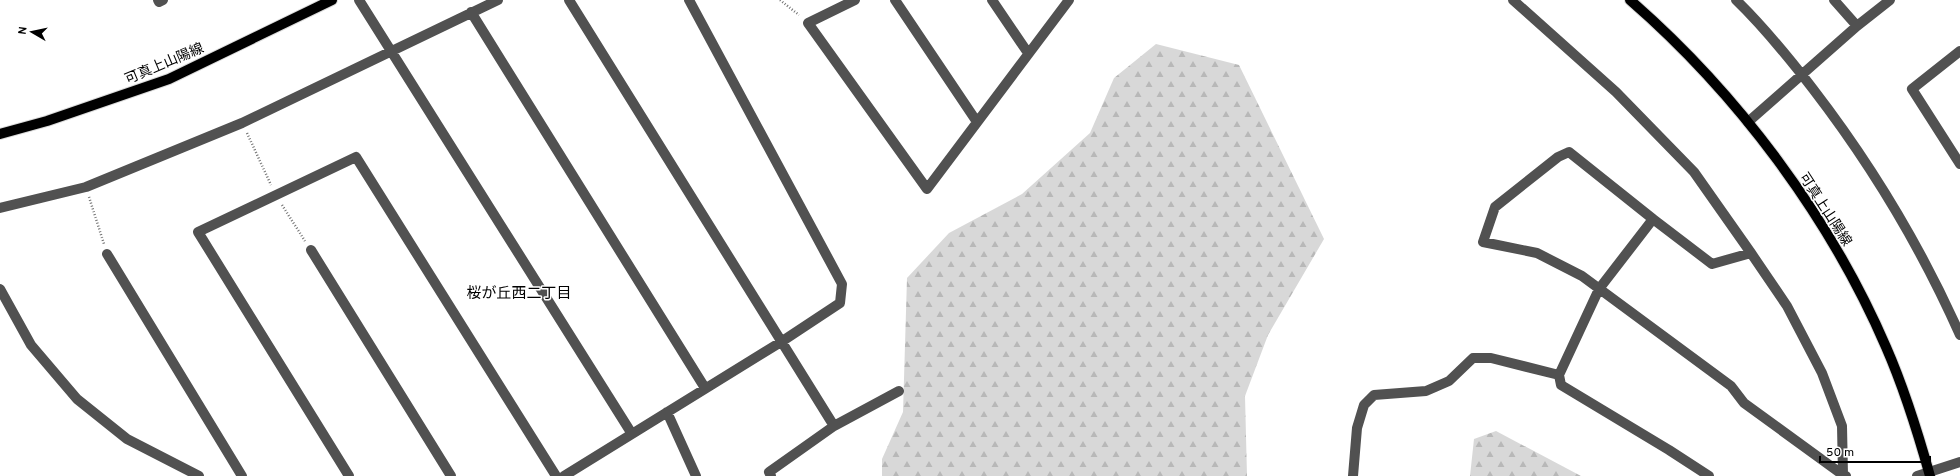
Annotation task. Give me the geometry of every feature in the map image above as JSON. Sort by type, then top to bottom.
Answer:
[{"type":"main road","name":"可真上山陽線","points":[[0,134],[47,121],[169,79],[332,0]]},
{"type":"main road","name":"可真上山陽線","points":[[1630,0],[1686,51],[1748,122],[1823,227],[1858,289],[1887,348],[1909,408],[1930,474]]},
{"type":"street","points":[[158,0],[159,2],[163,0]]},
{"type":"street","points":[[359,0],[632,434]]},
{"type":"street","points":[[0,208],[86,187],[242,123],[391,50],[498,0]]},
{"type":"street","points":[[569,0],[834,426]]},
{"type":"street","points":[[564,476],[781,342],[840,303],[842,284],[689,0]]},
{"type":"street","points":[[855,0],[808,23],[927,189],[1068,0]]},
{"type":"street","points":[[895,0],[977,122]]},
{"type":"street","points":[[992,0],[1028,53]]},
{"type":"street","points":[[1513,0],[1616,92],[1694,172],[1786,306],[1822,373],[1842,426],[1845,476]]},
{"type":"street","points":[[1736,0],[1754,17],[1802,75],[1850,137],[1885,190],[1920,252],[1960,335]]},
{"type":"street","points":[[1834,0],[1857,26]]},
{"type":"street","points":[[1748,122],[1857,26],[1890,0]]},
{"type":"street","points":[[471,12],[705,388]]},
{"type":"street","points":[[1960,51],[1912,89],[1960,164]]},
{"type":"street","points":[[1751,254],[1712,264],[1652,219],[1568,152],[1558,157],[1495,207],[1483,242],[1537,253],[1582,276],[1731,386],[1744,403],[1845,476]]},
{"type":"street","points":[[349,476],[198,232],[356,157],[556,476]]},
{"type":"street","points":[[1652,219],[1598,289],[1559,375],[1561,385],[1709,476]]},
{"type":"street","points":[[311,250],[451,476]]},
{"type":"street","points":[[107,254],[242,476]]},
{"type":"street","points":[[0,289],[31,345],[77,399],[127,439],[199,476]]},
{"type":"street","points":[[1353,476],[1357,428],[1364,405],[1374,395],[1426,391],[1449,381],[1473,358],[1491,358],[1559,375]]},
{"type":"street","points":[[771,476],[769,472],[834,426],[899,391]]},
{"type":"street","points":[[667,412],[696,476]]},
{"type":"street","points":[[1918,476],[1930,474],[1960,462]]},
{"type":"path","points":[[780,0],[808,23]]},
{"type":"path","points":[[86,187],[107,254]]},
{"type":"green space","points":[[1156,44],[1239,65],[1324,239],[1268,335],[1245,396],[1247,476],[882,476],[882,459],[903,412],[907,278],[949,233],[1022,194],[1090,133],[1114,78]]},
{"type":"green space","points":[[1496,431],[1581,476],[1470,476],[1474,439]]},
{"type":"district","name":"桜が丘西二丁目","points":[[519,293]]}]
